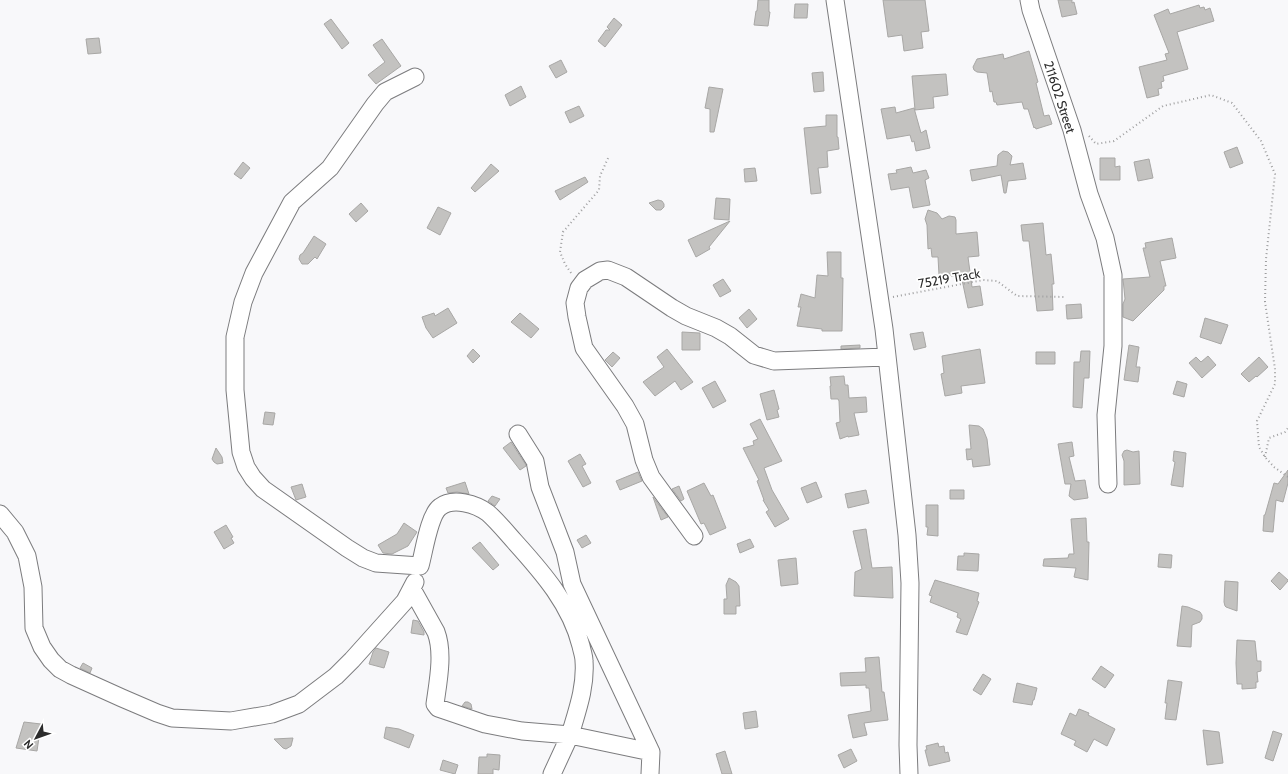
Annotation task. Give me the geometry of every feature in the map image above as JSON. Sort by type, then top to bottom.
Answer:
[{"type":"street","points":[[835,0],[880,299],[907,535],[910,583],[909,774]]},
{"type":"street","name":"211602 Street","points":[[1028,0],[1072,130],[1090,194],[1105,238],[1113,275],[1113,346],[1106,415],[1108,484]]},
{"type":"street","points":[[415,77],[385,92],[330,168],[292,202],[254,273],[243,302],[235,337],[235,390],[241,452],[246,467],[253,478],[263,488],[363,558],[376,563],[420,566]]},
{"type":"street","points":[[694,536],[651,476],[644,460],[635,424],[625,406],[584,348],[575,303],[579,288],[585,280],[600,271],[608,270],[626,277],[672,308],[686,316],[716,328],[730,336],[754,355],[762,358],[774,361],[887,357]]},
{"type":"street","points":[[518,434],[535,461],[540,487],[565,552],[572,584],[651,752],[650,774]]},
{"type":"street","points":[[0,514],[15,532],[27,556],[33,587],[34,628],[42,647],[51,660],[60,669],[136,704],[172,718],[231,721],[272,714],[299,704],[336,676],[404,601],[412,589],[420,566],[433,515],[440,507],[449,502],[459,501],[472,505],[486,512],[496,520],[537,566],[554,588],[567,611],[578,636],[584,660],[583,690],[570,735],[552,774]]},
{"type":"street","points":[[412,589],[436,632],[440,643],[439,676],[435,704],[438,708],[485,724],[515,730],[570,735],[651,752]]},
{"type":"path","points":[[1086,132],[1096,144],[1114,141],[1163,106],[1211,95],[1232,103],[1261,141],[1275,174],[1266,258],[1265,302],[1275,369],[1275,384],[1258,421],[1259,447],[1274,467],[1288,477]]},
{"type":"path","points":[[585,280],[573,275],[565,264],[560,252],[563,232],[599,190],[600,176],[608,156]]},
{"type":"path","name":"75219 Track","points":[[880,299],[983,280],[997,281],[1017,296],[1064,297]]},
{"type":"path","points":[[1265,457],[1269,438],[1285,432],[1288,428]]},
{"type":"building","points":[[758,0],[769,0],[770,12],[768,26],[754,25]]},
{"type":"building","points":[[883,0],[925,0],[929,31],[921,32],[923,48],[904,51],[902,35],[888,37]]},
{"type":"building","points":[[1058,0],[1072,0],[1072,3],[1074,2],[1077,14],[1062,17]]},
{"type":"building","points":[[795,4],[808,4],[807,18],[794,18]]},
{"type":"building","points":[[1199,5],[1200,8],[1204,7],[1205,10],[1210,8],[1214,21],[1177,32],[1188,69],[1163,76],[1164,81],[1161,82],[1162,88],[1158,89],[1159,95],[1147,98],[1139,67],[1167,60],[1165,54],[1169,53],[1154,15],[1168,9],[1170,14]]},
{"type":"building","points":[[614,18],[622,25],[605,47],[598,41],[606,30],[610,30],[607,27]]},
{"type":"building","points":[[331,19],[349,43],[342,49],[324,24]]},
{"type":"building","points":[[99,38],[101,53],[88,54],[86,39]]},
{"type":"building","points":[[382,39],[401,66],[376,84],[368,75],[385,62],[373,45]]},
{"type":"building","points":[[1029,51],[1038,82],[1036,83],[1044,116],[1049,115],[1052,124],[1036,129],[1035,127],[1034,128],[1028,109],[1024,109],[1022,102],[997,105],[996,102],[994,102],[992,91],[990,92],[987,73],[977,72],[973,67],[977,59],[1003,54],[1004,59]]},
{"type":"building","points":[[561,60],[567,72],[556,78],[549,66]]},
{"type":"building","points":[[823,72],[824,91],[814,92],[812,73]]},
{"type":"building","points":[[946,74],[948,95],[933,97],[934,108],[915,110],[912,76]]},
{"type":"building","points":[[521,86],[526,97],[510,106],[505,95]]},
{"type":"building","points":[[709,87],[723,89],[714,132],[710,132],[710,109],[705,108]]},
{"type":"building","points":[[579,106],[584,116],[570,123],[565,112]]},
{"type":"building","points":[[895,107],[896,113],[914,108],[921,133],[926,130],[930,148],[916,151],[914,141],[912,142],[910,135],[887,139],[881,109]]},
{"type":"building","points":[[826,115],[837,115],[837,137],[839,149],[827,151],[828,167],[818,168],[821,193],[811,194],[804,128],[826,126]]},
{"type":"building","points":[[1237,147],[1243,163],[1230,168],[1224,152]]},
{"type":"building","points":[[1003,151],[1008,152],[1012,156],[1010,165],[1023,163],[1026,179],[1008,181],[1006,193],[1004,193],[1001,175],[972,181],[970,170],[997,166],[998,155]]},
{"type":"building","points":[[1100,158],[1115,158],[1115,167],[1120,166],[1120,180],[1100,180]]},
{"type":"building","points":[[1149,159],[1153,178],[1138,181],[1134,162]]},
{"type":"building","points":[[243,162],[250,168],[241,179],[234,174]]},
{"type":"building","points":[[491,164],[499,171],[475,192],[471,188]]},
{"type":"building","points":[[911,167],[913,173],[926,170],[929,178],[925,180],[930,205],[913,208],[909,187],[891,190],[888,174],[897,173],[896,170]]},
{"type":"building","points":[[755,168],[757,181],[745,182],[744,169]]},
{"type":"building","points":[[585,177],[588,182],[560,200],[555,191]]},
{"type":"building","points":[[716,198],[730,199],[729,220],[714,219]]},
{"type":"building","points":[[658,200],[662,201],[664,204],[664,207],[661,210],[656,210],[649,203]]},
{"type":"building","points":[[361,203],[368,211],[356,222],[349,214]]},
{"type":"building","points":[[438,207],[451,213],[440,235],[427,228]]},
{"type":"building","points":[[928,210],[937,213],[942,219],[949,216],[955,217],[956,234],[977,232],[979,256],[968,257],[972,287],[980,286],[983,305],[968,308],[961,275],[939,275],[938,257],[932,257],[931,248],[928,249],[927,225],[925,219]]},
{"type":"building","points":[[730,221],[709,247],[710,249],[696,257],[688,240]]},
{"type":"building","points":[[1043,223],[1046,255],[1051,254],[1054,284],[1052,284],[1053,310],[1037,311],[1029,241],[1023,241],[1021,225]]},
{"type":"building","points":[[314,236],[326,244],[317,259],[315,257],[308,264],[302,264],[299,259],[300,255],[303,253]]},
{"type":"building","points":[[1172,238],[1176,258],[1160,261],[1166,286],[1164,286],[1164,290],[1133,321],[1123,317],[1123,304],[1125,299],[1123,279],[1150,277],[1143,248],[1146,248],[1145,243]]},
{"type":"building","points":[[827,252],[841,252],[841,278],[843,278],[842,331],[822,331],[822,329],[797,326],[801,307],[798,307],[801,294],[815,298],[817,275],[828,276]]},
{"type":"building","points":[[723,279],[731,291],[720,297],[713,285]]},
{"type":"building","points":[[1081,304],[1082,318],[1067,319],[1066,305]]},
{"type":"building","points":[[448,308],[457,323],[433,338],[426,328],[422,317],[434,313],[435,316]]},
{"type":"building","points":[[749,309],[757,319],[747,328],[739,318]]},
{"type":"building","points":[[520,313],[539,329],[531,338],[511,322]]},
{"type":"building","points":[[1205,318],[1228,325],[1221,344],[1200,337]]},
{"type":"building","points":[[682,332],[700,333],[700,350],[682,350]]},
{"type":"building","points":[[923,332],[926,347],[914,350],[910,334]]},
{"type":"building","points":[[860,345],[860,348],[841,349],[841,346]]},
{"type":"building","points":[[1129,345],[1139,347],[1136,367],[1140,367],[1138,382],[1124,380]]},
{"type":"building","points":[[473,349],[480,356],[473,363],[467,356]]},
{"type":"building","points":[[667,349],[693,382],[681,390],[675,381],[655,396],[643,382],[664,367],[657,357]]},
{"type":"building","points":[[980,349],[985,383],[961,386],[962,393],[945,396],[941,374],[944,373],[942,356]]},
{"type":"building","points":[[1081,351],[1090,351],[1089,378],[1084,378],[1082,408],[1073,407],[1074,362],[1080,362]]},
{"type":"building","points":[[613,352],[620,358],[612,367],[605,360]]},
{"type":"building","points":[[1036,352],[1055,352],[1055,364],[1036,364]]},
{"type":"building","points":[[1208,356],[1216,365],[1202,378],[1189,363],[1196,357],[1201,362]]},
{"type":"building","points":[[1259,357],[1268,367],[1249,382],[1241,374]]},
{"type":"building","points":[[844,376],[845,385],[848,385],[849,398],[866,397],[867,412],[854,413],[859,435],[848,436],[840,439],[836,423],[840,422],[839,401],[838,399],[831,399],[830,377]]},
{"type":"building","points":[[715,381],[726,401],[713,408],[702,388]]},
{"type":"building","points":[[1177,381],[1187,384],[1184,397],[1173,394]]},
{"type":"building","points":[[774,390],[779,409],[777,410],[779,417],[767,420],[760,394]]},
{"type":"building","points":[[265,412],[275,413],[273,425],[263,424]]},
{"type":"building","points":[[760,419],[782,461],[764,468],[772,490],[789,519],[775,527],[766,512],[769,510],[763,500],[757,481],[759,480],[743,448],[754,445],[753,441],[758,439],[750,424]]},
{"type":"building","points":[[969,425],[979,426],[983,429],[987,439],[990,465],[973,467],[972,459],[967,460],[966,449],[971,449]]},
{"type":"building","points":[[511,442],[526,465],[520,470],[503,448]]},
{"type":"building","points":[[1072,442],[1074,456],[1069,457],[1075,481],[1085,480],[1088,498],[1074,500],[1069,496],[1071,484],[1065,484],[1058,444]]},
{"type":"building","points":[[216,448],[222,457],[223,463],[217,464],[212,459]]},
{"type":"building","points":[[1127,450],[1133,452],[1139,451],[1140,484],[1124,485],[1124,461],[1122,455],[1124,451]]},
{"type":"building","points":[[1174,451],[1186,453],[1183,487],[1171,485],[1175,462],[1173,461]]},
{"type":"building","points":[[580,454],[586,464],[582,466],[591,483],[583,487],[568,461]]},
{"type":"building","points":[[1288,470],[1288,483],[1283,502],[1276,500],[1273,532],[1263,531],[1264,515],[1274,483],[1278,484]]},
{"type":"building","points":[[638,472],[642,481],[620,490],[616,481]]},
{"type":"building","points":[[465,482],[469,494],[457,492],[448,493],[446,488]]},
{"type":"building","points":[[816,482],[822,497],[807,503],[801,488]]},
{"type":"building","points":[[704,483],[711,496],[713,495],[726,528],[710,535],[704,523],[701,524],[687,491]]},
{"type":"building","points":[[302,484],[306,497],[296,500],[291,487]]},
{"type":"building","points":[[679,486],[684,499],[681,501],[672,489]]},
{"type":"building","points":[[866,490],[869,503],[848,508],[845,494]]},
{"type":"building","points":[[950,490],[964,490],[964,499],[950,499]]},
{"type":"building","points":[[492,496],[500,499],[495,506],[488,501]]},
{"type":"building","points":[[653,497],[668,517],[661,520]]},
{"type":"building","points":[[926,505],[938,505],[938,536],[927,535],[928,527],[926,527]]},
{"type":"building","points":[[1086,518],[1087,542],[1089,542],[1088,580],[1074,577],[1076,568],[1043,566],[1044,559],[1068,558],[1069,554],[1074,554],[1071,519]]},
{"type":"building","points":[[404,523],[417,532],[408,546],[392,554],[383,553],[378,545],[397,534]]},
{"type":"building","points":[[226,525],[233,537],[231,538],[234,543],[224,549],[214,532]]},
{"type":"building","points":[[866,529],[872,568],[892,567],[893,598],[854,596],[855,572],[862,569],[853,531]]},
{"type":"building","points":[[586,535],[591,543],[582,548],[577,540]]},
{"type":"building","points":[[750,539],[754,547],[740,553],[737,544]]},
{"type":"building","points":[[480,542],[499,565],[493,570],[472,548]]},
{"type":"building","points":[[964,553],[979,554],[978,571],[957,570],[958,556],[964,556]]},
{"type":"building","points":[[1159,554],[1172,555],[1171,568],[1158,567]]},
{"type":"building","points":[[796,558],[798,584],[781,586],[778,560]]},
{"type":"building","points":[[1279,572],[1288,580],[1280,590],[1271,581]]},
{"type":"building","points":[[729,578],[736,582],[739,586],[740,606],[736,606],[736,614],[724,614],[724,599],[727,599],[726,585]]},
{"type":"building","points":[[935,580],[979,593],[977,601],[979,602],[967,635],[956,632],[961,619],[957,617],[958,613],[930,602],[932,596],[929,595]]},
{"type":"building","points":[[1225,581],[1238,582],[1237,611],[1225,606]]},
{"type":"building","points":[[1182,606],[1200,612],[1202,615],[1200,622],[1192,625],[1191,647],[1177,646]]},
{"type":"building","points":[[413,620],[418,621],[424,635],[411,633]]},
{"type":"building","points":[[1237,640],[1255,641],[1257,661],[1261,661],[1261,671],[1257,672],[1258,682],[1256,682],[1256,688],[1242,689],[1242,684],[1237,684]]},
{"type":"building","points":[[376,648],[389,652],[384,668],[369,664]]},
{"type":"building","points":[[879,657],[882,692],[884,692],[888,720],[864,723],[867,735],[853,738],[848,715],[871,711],[869,688],[866,688],[866,685],[841,686],[840,673],[866,672],[865,658]]},
{"type":"building","points":[[83,663],[92,668],[90,673],[80,668]]},
{"type":"building","points":[[1101,666],[1114,675],[1105,688],[1092,679]]},
{"type":"building","points":[[983,674],[991,679],[981,695],[973,690]]},
{"type":"building","points":[[1168,680],[1182,682],[1176,720],[1165,719],[1167,703],[1165,703]]},
{"type":"building","points":[[1017,683],[1037,688],[1032,705],[1013,702]]},
{"type":"building","points":[[465,702],[471,704],[472,709],[462,706]]},
{"type":"building","points":[[1079,709],[1089,713],[1088,715],[1115,729],[1107,746],[1094,739],[1087,752],[1074,745],[1076,741],[1061,734],[1070,713],[1076,716]]},
{"type":"building","points":[[756,711],[758,727],[745,729],[743,713]]},
{"type":"building","points":[[24,722],[41,724],[37,751],[16,748]]},
{"type":"building","points":[[386,727],[399,729],[414,735],[409,748],[384,738]]},
{"type":"building","points":[[1203,730],[1219,732],[1223,763],[1207,765]]},
{"type":"building","points":[[1273,731],[1282,734],[1273,761],[1265,758]]},
{"type":"building","points":[[293,738],[291,746],[286,749],[274,739]]},
{"type":"building","points":[[938,743],[939,747],[944,746],[945,753],[948,752],[950,761],[929,766],[925,750],[927,750],[926,746]]},
{"type":"building","points":[[851,749],[857,761],[844,768],[838,755]]},
{"type":"building","points":[[725,751],[732,774],[722,774],[716,754]]},
{"type":"building","points":[[487,754],[500,755],[499,770],[493,769],[493,774],[478,774],[479,757],[487,757]]},
{"type":"building","points":[[443,760],[458,765],[455,774],[440,770]]}]
